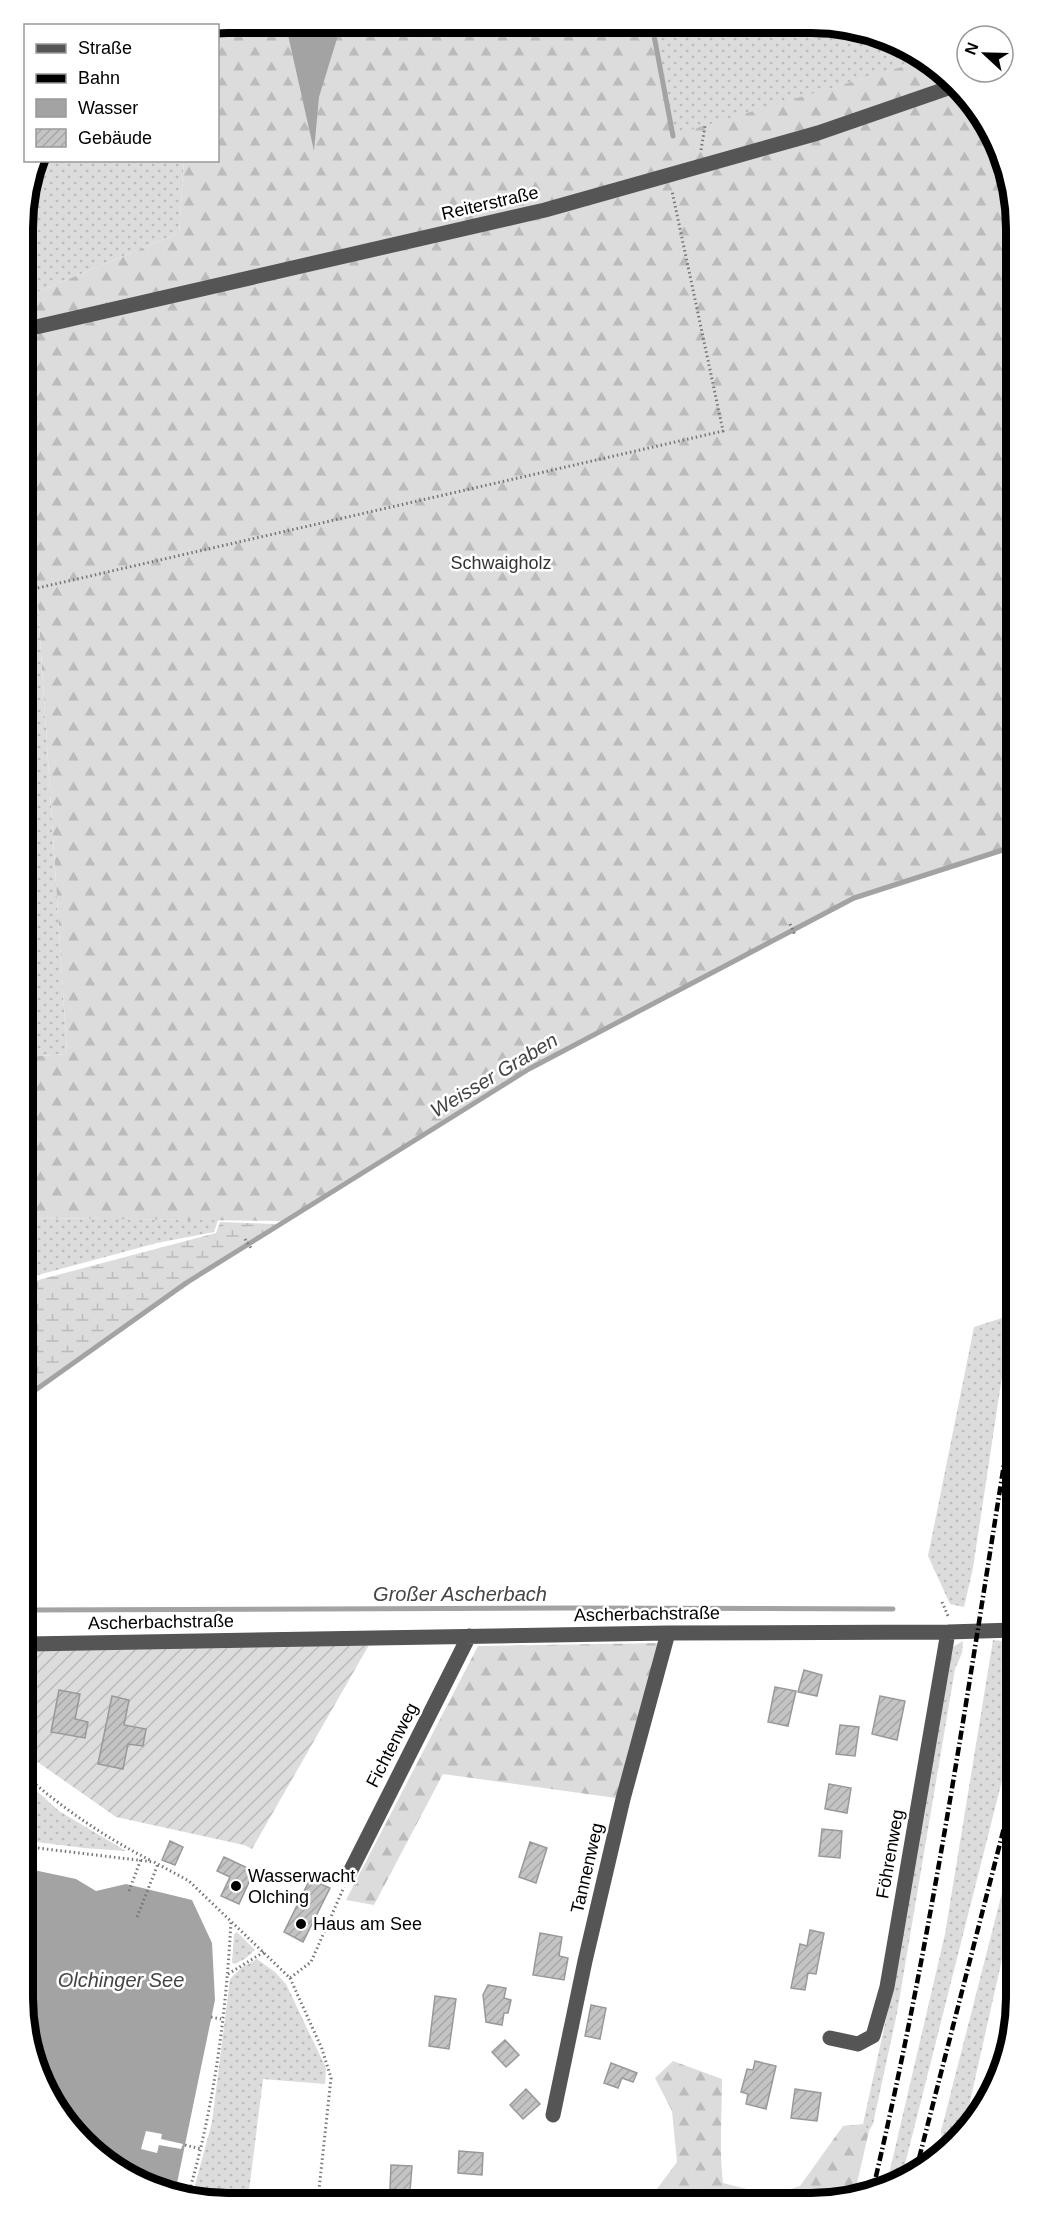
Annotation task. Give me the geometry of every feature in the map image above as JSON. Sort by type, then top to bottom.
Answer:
[{"type":"street","name":"Reiterstraße","points":[[33,328],[545,210],[818,132],[948,89]]},
{"type":"street","name":"Ascherbachstraße","points":[[33,1644],[668,1633],[1006,1630]]},
{"type":"street","name":"Föhrenweg","points":[[830,2038],[858,2044],[873,2036],[885,1997],[948,1632]]},
{"type":"street","name":"Tannenweg","points":[[553,2115],[585,1961],[623,1798],[668,1633]]},
{"type":"street","name":"Fichtenweg","points":[[350,1872],[469,1636]]},
{"type":"path","points":[[697,166],[705,126]]},
{"type":"path","points":[[33,589],[723,431],[669,174]]},
{"type":"path","points":[[790,924],[795,935]]},
{"type":"path","points":[[245,1239],[251,1248]]},
{"type":"path","points":[[942,1602],[948,1615]]},
{"type":"path","points":[[33,1782],[59,1804],[97,1830],[189,1881],[290,1978],[322,2049],[331,2078],[319,2193]]},
{"type":"path","points":[[33,1847],[141,1859],[156,1863]]},
{"type":"path","points":[[129,1891],[141,1859]]},
{"type":"path","points":[[137,1917],[156,1863]]},
{"type":"path","points":[[290,1978],[311,1962],[350,1872]]},
{"type":"path","points":[[190,2189],[202,2149],[211,2103],[228,1974],[231,1921]]},
{"type":"path","points":[[228,1974],[264,1952]]},
{"type":"path","points":[[211,2017],[222,2019]]},
{"type":"path","points":[[185,2145],[202,2149]]},
{"type":"green space","name":"Schwaigholz","points":[[219,33],[654,33],[673,135],[915,63],[949,90],[980,130],[999,177],[1004,202],[1006,228],[1006,849],[854,898],[529,1069],[286,1221],[33,1218],[33,1056],[67,1054],[33,527],[33,294],[179,233],[184,162],[219,162]]},
{"type":"green space","points":[[654,33],[824,33],[874,43],[915,63],[673,136]]},
{"type":"green space","points":[[44,162],[184,162],[179,233],[33,294],[33,215]]},
{"type":"green space","points":[[33,527],[67,1054],[33,1056]]},
{"type":"green space","points":[[33,1218],[218,1220],[214,1232],[157,1243],[33,1276]]},
{"type":"green space","points":[[220,1222],[276,1224],[33,1393],[33,1281],[216,1233]]},
{"type":"green space","points":[[1006,1287],[1006,1350],[973,1568],[964,1607],[950,1604],[928,1556],[974,1327],[1002,1318]]},
{"type":"green space","points":[[993,1640],[1006,1641],[1006,1765],[904,2170],[888,2177],[945,1934]]},
{"type":"green space","points":[[963,1641],[962,1653],[955,1669],[897,2013],[873,2124],[869,2131],[863,2124],[888,2010],[951,1648]]},
{"type":"green space","points":[[662,1643],[623,1799],[443,1774],[374,1905],[346,1900],[478,1646]]},
{"type":"green space","points":[[369,1645],[252,1849],[244,1845],[116,1817],[33,1759],[33,1648]]},
{"type":"green space","points":[[33,1788],[59,1811],[126,1851],[33,1842]]},
{"type":"green space","points":[[1006,1877],[1006,1941],[967,2115],[941,2144],[941,2131]]},
{"type":"green space","points":[[237,1932],[255,1950],[235,1964],[232,1963],[234,1934]]},
{"type":"green space","points":[[257,1959],[275,1972],[286,1984],[326,2068],[325,2084],[263,2079],[249,2193],[194,2190],[212,2122],[230,1979],[241,1968]]},
{"type":"green space","points":[[673,2061],[722,2079],[723,2183],[763,2193],[654,2193],[677,2162],[672,2111],[655,2078]]},
{"type":"green space","points":[[863,2124],[869,2131],[856,2187],[811,2193],[777,2193],[800,2186],[843,2126]]},
{"type":"water","points":[[288,33],[339,33],[319,97],[314,151]]},
{"type":"water","name":"Olchinger See","points":[[33,1870],[76,1879],[96,1891],[126,1884],[192,1900],[212,1943],[215,2000],[177,2186],[130,2167],[109,2153],[73,2117],[48,2073],[35,2024],[33,1998]]},
{"type":"pier","points":[[146,2131],[162,2134],[161,2139],[183,2144],[181,2149],[159,2145],[157,2153],[141,2149]]},
{"type":"building","points":[[804,1670],[822,1675],[817,1696],[798,1692]]},
{"type":"building","points":[[775,1687],[796,1691],[788,1726],[768,1722]]},
{"type":"building","points":[[59,1690],[80,1694],[75,1719],[88,1722],[85,1738],[51,1732]]},
{"type":"building","points":[[112,1696],[129,1700],[124,1725],[146,1729],[143,1746],[128,1744],[123,1769],[98,1764]]},
{"type":"building","points":[[880,1696],[905,1701],[897,1740],[872,1734]]},
{"type":"building","points":[[840,1725],[859,1727],[855,1756],[836,1754]]},
{"type":"building","points":[[829,1784],[851,1788],[847,1813],[825,1809]]},
{"type":"building","points":[[822,1829],[842,1831],[840,1858],[819,1856]]},
{"type":"building","points":[[170,1841],[183,1847],[175,1865],[162,1860]]},
{"type":"building","points":[[530,1842],[547,1848],[536,1883],[519,1877]]},
{"type":"building","name":"Wasserwacht Olching","points":[[224,1857],[254,1871],[239,1904],[221,1896],[230,1877],[217,1871]]},
{"type":"building","points":[[310,1879],[330,1888],[303,1942],[284,1932]]},
{"type":"building","points":[[810,1930],[824,1933],[816,1974],[808,1973],[805,1990],[791,1988],[800,1944],[807,1946]]},
{"type":"building","points":[[540,1933],[562,1937],[559,1956],[568,1958],[564,1980],[533,1975]]},
{"type":"building","points":[[488,1985],[506,1988],[504,1998],[511,2000],[508,2013],[504,2013],[502,2025],[486,2022],[483,1995]]},
{"type":"building","points":[[435,1996],[456,1999],[449,2049],[429,2046]]},
{"type":"building","points":[[591,2005],[606,2008],[600,2039],[585,2036]]},
{"type":"building","points":[[505,2040],[519,2055],[506,2067],[492,2052]]},
{"type":"building","points":[[755,2061],[776,2066],[766,2109],[746,2104],[748,2094],[741,2092],[747,2069],[753,2070]]},
{"type":"building","points":[[611,2063],[637,2073],[633,2082],[622,2078],[618,2088],[604,2083]]},
{"type":"building","points":[[526,2089],[540,2104],[523,2119],[510,2105]]},
{"type":"building","points":[[795,2089],[821,2093],[817,2121],[791,2118]]},
{"type":"building","points":[[459,2151],[483,2153],[482,2175],[458,2173]]},
{"type":"building","points":[[391,2165],[412,2166],[410,2191],[390,2189]]},
{"type":"waterway","points":[[654,33],[673,136]]},
{"type":"waterway","name":"Weisser Graben","points":[[33,1392],[186,1283],[529,1069],[854,898],[1006,849]]},
{"type":"waterway","name":"Großer Ascherbach","points":[[33,1610],[893,1609]]},
{"type":"railway","points":[[875,2182],[933,1898],[1006,1453]]},
{"type":"railway","points":[[918,2161],[1006,1820]]},
{"type":"place","name":"Wasserwacht Olching","points":[[236,1886]]},
{"type":"place","name":"Haus am See","points":[[301,1924]]}]
